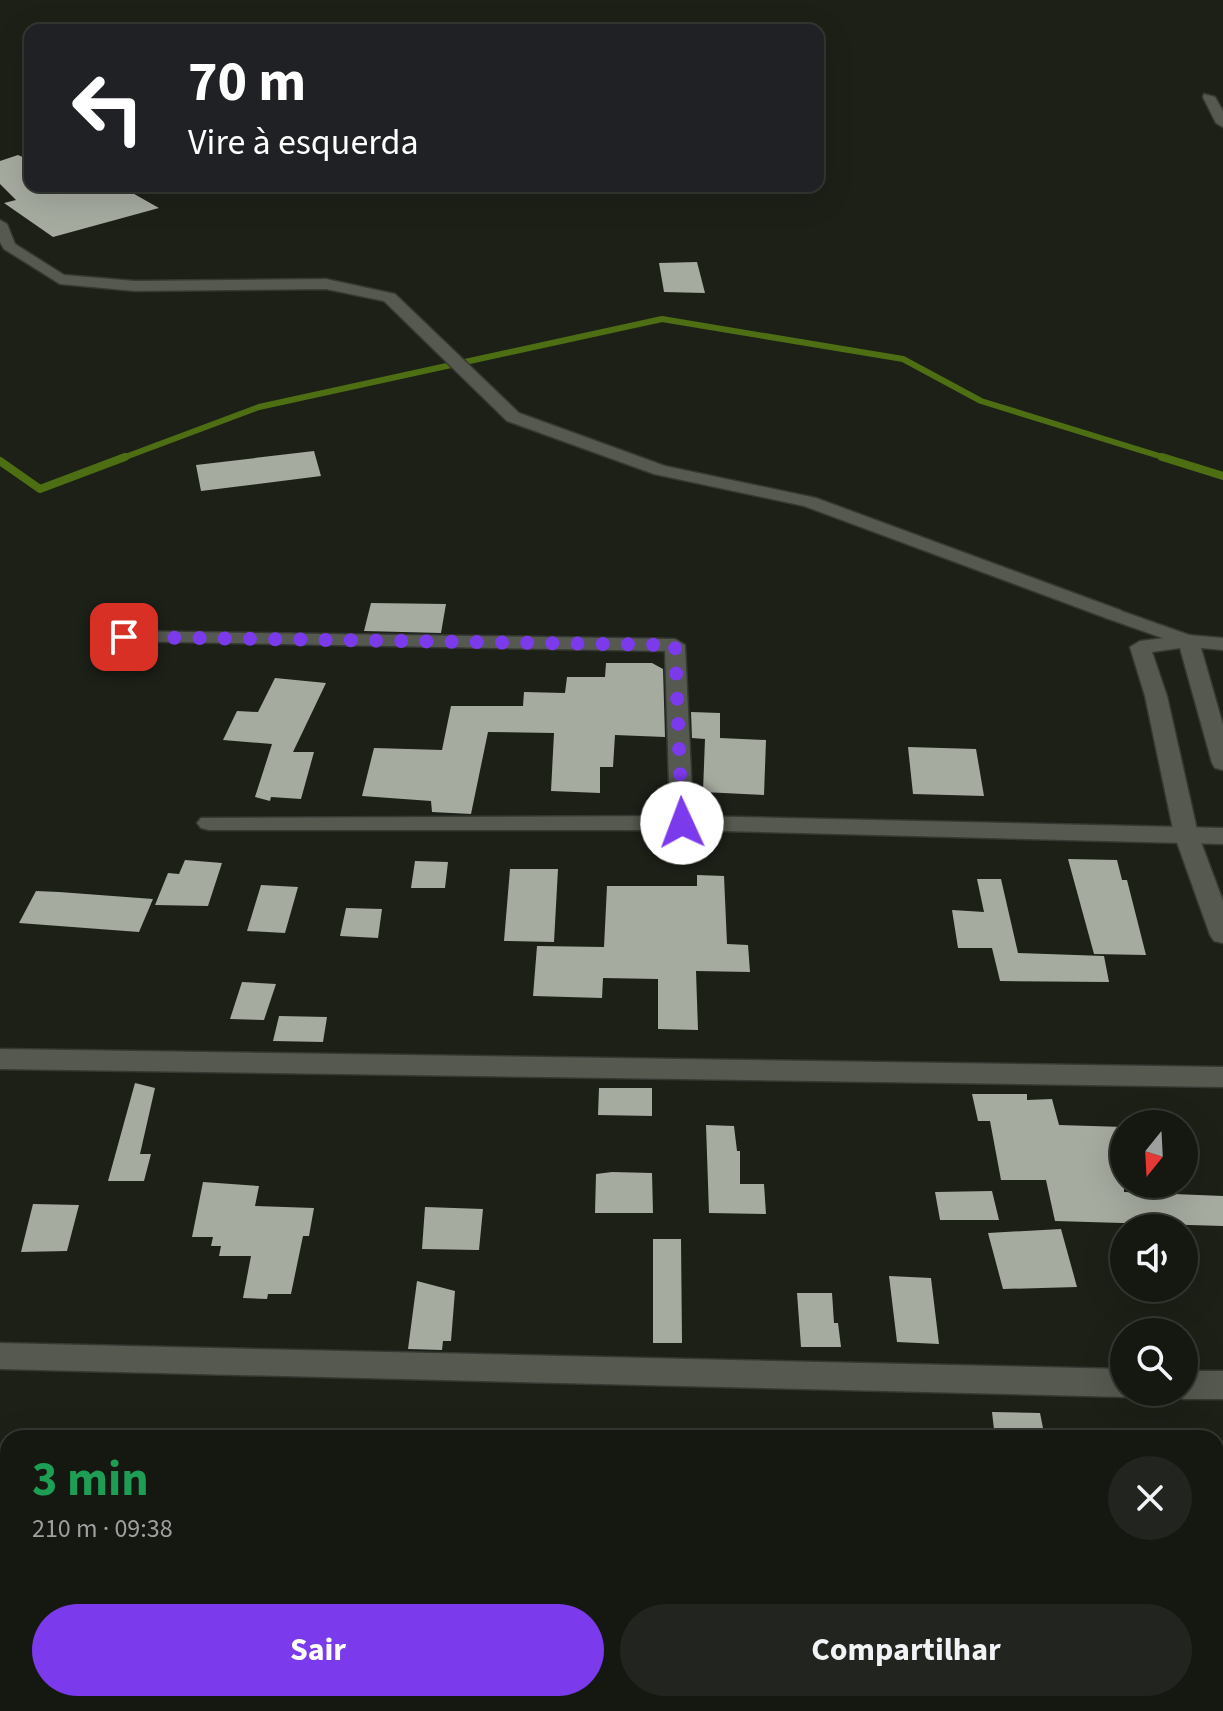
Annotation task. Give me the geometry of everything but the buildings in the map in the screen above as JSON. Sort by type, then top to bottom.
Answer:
[{"type":"street","points":[[1209,97],[1223,123]]},
{"type":"street","points":[[0,224],[9,246],[60,279],[135,286],[326,284],[389,297],[513,417],[660,470],[809,502],[1188,641]]},
{"type":"street","points":[[1113,614],[1140,647],[1156,696],[1186,834],[1223,935]]},
{"type":"street","points":[[124,637],[675,645],[682,823]]},
{"type":"street","points":[[1188,641],[1223,763]]},
{"type":"street","points":[[1140,647],[1188,641],[1223,644]]},
{"type":"street","points":[[209,823],[682,823],[1223,836]]},
{"type":"street","points":[[0,1059],[1223,1077]]},
{"type":"street","points":[[0,1356],[1110,1383]]},
{"type":"street","points":[[1198,1385],[1223,1385]]},
{"type":"waterway","points":[[120,459],[259,407],[662,319],[903,359],[981,401],[1169,459]]},
{"type":"waterway","points":[[0,461],[40,489],[125,457]]},
{"type":"waterway","points":[[1162,457],[1223,476]]},
{"type":"route","points":[[124,637],[675,645],[682,823]]}]
